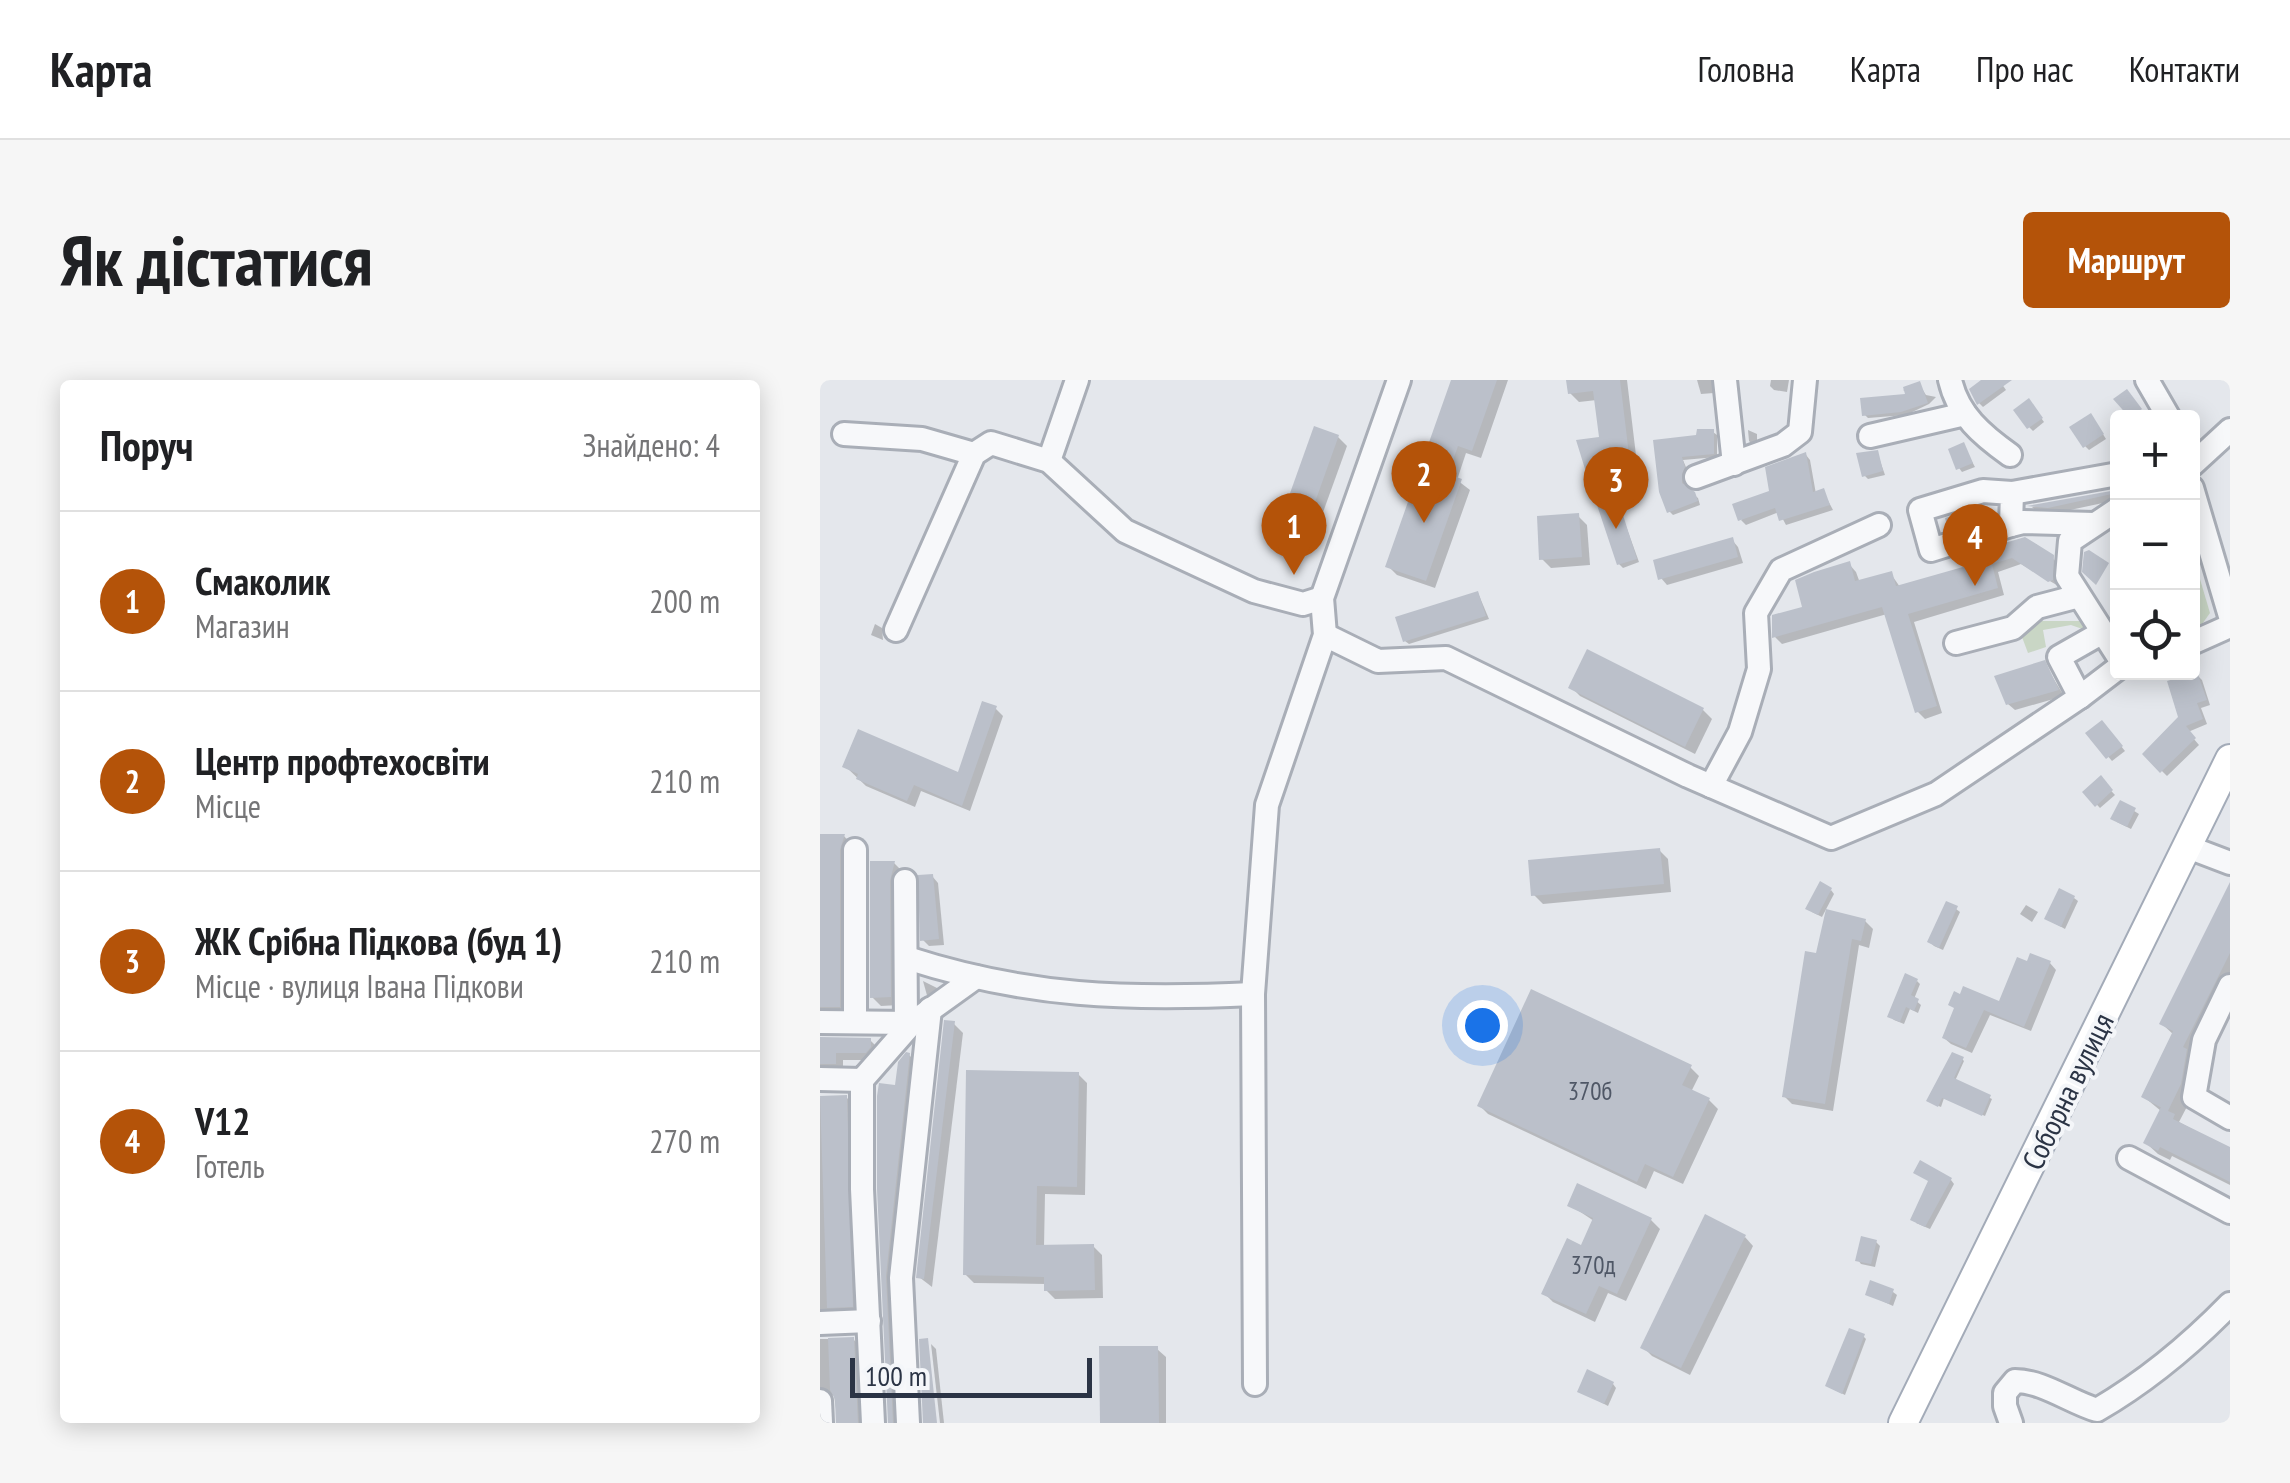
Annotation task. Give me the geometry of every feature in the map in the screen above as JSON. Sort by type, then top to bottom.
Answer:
[{"type":"main road","name":"Соборна вулиця","points":[[1903,1423],[2230,758]]},
{"type":"street","points":[[1049,461],[1078,380]]},
{"type":"street","points":[[1254,1384],[1253,994],[1267,805],[1325,635],[1322,598],[1399,380]]},
{"type":"street","points":[[1725,380],[1734,464]]},
{"type":"street","points":[[1696,476],[1782,444],[1800,432],[1805,380]]},
{"type":"street","points":[[1950,380],[1964,414],[1979,433],[2010,455]]},
{"type":"street","points":[[2147,380],[2164,410]]},
{"type":"street","points":[[1870,436],[1964,414]]},
{"type":"street","points":[[2200,458],[2230,430]]},
{"type":"street","points":[[844,434],[922,439],[974,454]]},
{"type":"street","points":[[896,630],[974,454],[992,443],[1049,461],[1124,531],[1254,591],[1302,604],[1322,598]]},
{"type":"street","points":[[2094,524],[2023,522],[1930,550],[1920,510],[1984,491],[2012,494],[2110,476]]},
{"type":"street","points":[[2010,525],[2012,494]]},
{"type":"street","points":[[2196,500],[2230,616]]},
{"type":"street","points":[[2110,514],[2070,541],[2067,576],[2110,643]]},
{"type":"street","points":[[1710,786],[1740,732],[1759,669],[1756,613],[1781,570],[1880,525]]},
{"type":"street","points":[[1956,643],[2013,628],[2037,607],[2079,596]]},
{"type":"street","points":[[2200,639],[2230,626]]},
{"type":"street","points":[[2080,698],[2059,657],[2103,632]]},
{"type":"street","points":[[1325,635],[1378,661],[1446,658],[1710,786],[1831,838],[1936,794],[2110,674]]},
{"type":"street","points":[[2188,847],[2230,863]]},
{"type":"street","points":[[855,850],[855,1022]]},
{"type":"street","points":[[905,881],[907,958],[916,1018],[900,1278],[908,1423]]},
{"type":"street","points":[[907,958],[1055,993],[1173,998],[1253,994]]},
{"type":"street","points":[[873,1423],[862,1189],[862,1080],[916,1018],[976,977]]},
{"type":"street","points":[[2230,986],[2204,1040],[2194,1097],[2230,1118]]},
{"type":"street","points":[[820,1022],[916,1018]]},
{"type":"street","points":[[820,1079],[862,1080]]},
{"type":"street","points":[[2130,1158],[2230,1212]]},
{"type":"street","points":[[2010,1423],[2005,1393],[2015,1381],[2028,1381],[2097,1410],[2134,1388],[2204,1331],[2230,1304]]},
{"type":"street","points":[[820,1323],[869,1321]]},
{"type":"street","points":[[820,1401],[821,1423]]},
{"type":"green space","points":[[2200,579],[2210,613],[2200,627]]},
{"type":"green space","points":[[2030,621],[2083,621],[2091,632],[2071,625],[2043,630],[2046,647],[2028,653],[2022,637]]},
{"type":"building","points":[[1451,380],[1497,380],[1472,451],[1458,446],[1448,474],[1462,479],[1426,581],[1385,567]]},
{"type":"building","points":[[1566,380],[1620,380],[1630,463],[1585,469],[1576,440],[1599,437],[1593,391],[1568,394]]},
{"type":"building","points":[[1981,380],[2012,380],[1977,405],[1969,389]]},
{"type":"building","points":[[1920,381],[1928,403],[1901,412],[1862,416],[1860,398],[1905,394],[1903,387]]},
{"type":"building","points":[[2127,389],[2142,409],[2123,410],[2113,399]]},
{"type":"building","points":[[2029,398],[2043,418],[2027,429],[2013,410]]},
{"type":"building","points":[[2091,413],[2104,434],[2083,448],[2069,427]]},
{"type":"building","points":[[1314,426],[1339,435],[1304,533],[1279,524]]},
{"type":"building","points":[[1697,429],[1714,429],[1714,454],[1682,457],[1682,483],[1695,492],[1698,501],[1667,513],[1659,492],[1653,440],[1696,435]]},
{"type":"building","points":[[1964,442],[1973,463],[1956,470],[1948,449]]},
{"type":"building","points":[[1878,450],[1883,471],[1862,477],[1856,453]]},
{"type":"building","points":[[1806,452],[1813,492],[1824,488],[1830,505],[1779,521],[1775,508],[1738,521],[1732,504],[1769,491],[1765,467]]},
{"type":"building","points":[[2110,491],[2110,494],[2048,508],[2027,506]]},
{"type":"building","points":[[1616,493],[1637,559],[1617,565],[1595,499]]},
{"type":"building","points":[[1982,507],[1986,517],[1948,529],[1945,518]]},
{"type":"building","points":[[1579,513],[1582,557],[1539,560],[1537,516]]},
{"type":"building","points":[[1733,537],[1738,557],[1658,580],[1653,560]]},
{"type":"building","points":[[2025,537],[2054,555],[2053,580],[2048,582],[2012,558],[1992,564],[1998,588],[1908,614],[1937,706],[1915,713],[1882,607],[1772,638],[1772,615],[1802,607],[1795,580],[1814,572],[1850,561],[1855,581],[1892,571],[1896,586],[1977,563],[1974,552]]},
{"type":"building","points":[[2089,550],[2109,563],[2096,585],[2082,572],[2084,552]]},
{"type":"building","points":[[1478,591],[1486,616],[1403,642],[1395,617]]},
{"type":"building","points":[[1587,649],[1704,708],[1685,747],[1568,688]]},
{"type":"building","points":[[2045,660],[2059,690],[2006,705],[1994,676]]},
{"type":"building","points":[[2200,680],[2207,700],[2197,703],[2203,719],[2186,726],[2196,738],[2160,773],[2142,754],[2178,717],[2167,681]]},
{"type":"building","points":[[982,701],[997,706],[962,806],[914,785],[907,801],[856,779],[858,774],[842,767],[858,729],[958,772]]},
{"type":"building","points":[[2102,720],[2123,746],[2106,759],[2085,733]]},
{"type":"building","points":[[2101,775],[2113,790],[2095,807],[2082,792]]},
{"type":"building","points":[[2120,800],[2136,808],[2127,827],[2110,819]]},
{"type":"building","points":[[820,834],[845,834],[840,850],[840,1007],[820,1007]]},
{"type":"building","points":[[1660,848],[1664,884],[1531,896],[1528,860]]},
{"type":"building","points":[[870,861],[895,861],[890,881],[891,997],[870,998]]},
{"type":"building","points":[[933,874],[939,939],[920,941],[918,875]]},
{"type":"building","points":[[1820,881],[1832,888],[1818,915],[1805,909]]},
{"type":"building","points":[[2230,882],[2230,953],[2183,1047],[2187,1049],[2181,1084],[2168,1111],[2175,1114],[2173,1119],[2230,1147],[2230,1182],[2160,1147],[2158,1151],[2143,1143],[2161,1107],[2141,1097],[2173,1031],[2159,1024]]},
{"type":"building","points":[[2059,888],[2075,896],[2061,927],[2044,919]]},
{"type":"building","points":[[1946,901],[1958,906],[1939,948],[1927,942]]},
{"type":"building","points":[[1826,909],[1866,919],[1861,941],[1852,939],[1825,1104],[1782,1097],[1805,951],[1816,953]]},
{"type":"building","points":[[2030,953],[2051,961],[2024,1027],[1984,1010],[1966,1048],[1942,1038],[1954,1008],[1948,1005],[1954,991],[1960,994],[1963,986],[1999,1001],[2017,957],[2027,961]]},
{"type":"building","points":[[1905,973],[1918,979],[1911,995],[1919,999],[1914,1011],[1906,1007],[1900,1022],[1887,1017]]},
{"type":"building","points":[[1531,989],[1692,1065],[1682,1085],[1710,1098],[1673,1177],[1645,1164],[1637,1182],[1477,1106]]},
{"type":"building","points":[[944,1020],[955,1021],[924,1279],[916,1278]]},
{"type":"building","points":[[820,1037],[871,1038],[871,1047],[866,1053],[836,1053],[836,1064],[820,1064]]},
{"type":"building","points":[[906,1052],[910,1053],[886,1276],[893,1423],[888,1423],[877,1189],[877,1096],[879,1083],[895,1085],[898,1062]]},
{"type":"building","points":[[1952,1052],[1964,1057],[1954,1078],[1991,1095],[1982,1116],[1942,1098],[1938,1107],[1926,1101]]},
{"type":"building","points":[[966,1070],[1079,1072],[1077,1187],[1037,1186],[1036,1245],[1094,1244],[1095,1290],[1044,1291],[1044,1277],[963,1275]]},
{"type":"building","points":[[847,1095],[853,1307],[827,1308],[820,1096]]},
{"type":"building","points":[[1920,1160],[1952,1178],[1925,1227],[1910,1220],[1928,1181],[1913,1173]]},
{"type":"building","points":[[1577,1183],[1652,1218],[1617,1294],[1599,1286],[1586,1314],[1541,1294],[1567,1238],[1581,1245],[1593,1218],[1567,1206]]},
{"type":"building","points":[[1705,1214],[1746,1235],[1681,1368],[1640,1348]]},
{"type":"building","points":[[1861,1236],[1877,1240],[1871,1264],[1855,1261]]},
{"type":"building","points":[[1870,1280],[1894,1289],[1889,1304],[1865,1295]]},
{"type":"building","points":[[1849,1328],[1865,1334],[1842,1394],[1825,1386]]},
{"type":"building","points":[[854,1337],[858,1423],[836,1423],[828,1338]]},
{"type":"building","points":[[928,1338],[937,1423],[923,1423],[919,1339]]},
{"type":"building","points":[[1099,1346],[1158,1346],[1159,1423],[1100,1423]]},
{"type":"building","points":[[1587,1369],[1614,1382],[1604,1404],[1577,1392]]},
{"type":"place","name":"Центр профтехосвіти","points":[[1424,523]]},
{"type":"place","name":"ЖК Срібна Підкова (буд 1)","points":[[1616,529]]},
{"type":"place","name":"Смаколик","points":[[1294,575]]},
{"type":"place","name":"V12","points":[[1975,586]]}]
